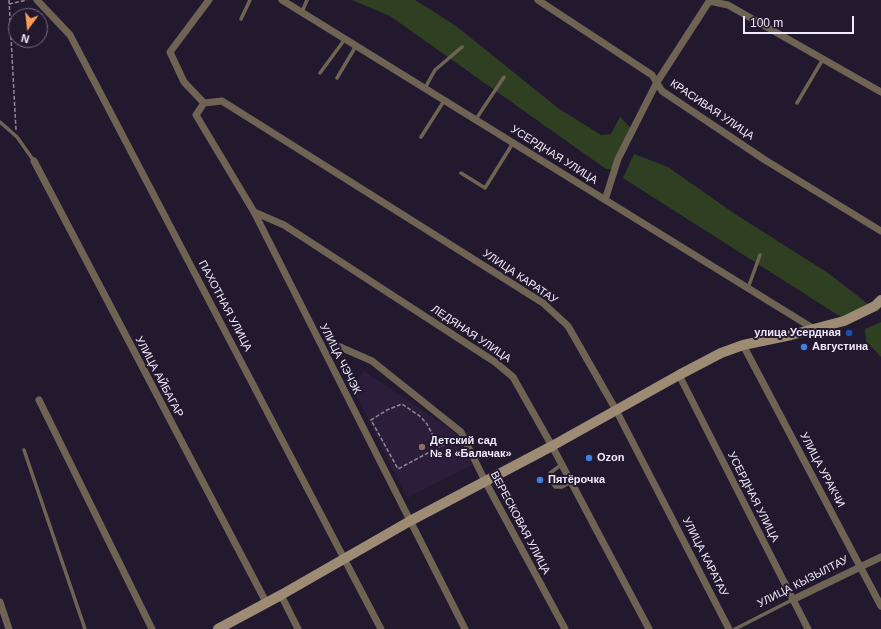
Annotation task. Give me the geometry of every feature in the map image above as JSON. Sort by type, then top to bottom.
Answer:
[{"type":"street","name":"ПАХОТНАЯ УЛИЦА","points":[[38,0],[70,35],[381,629]]},
{"type":"street","points":[[204,103],[184,82],[170,52],[209,0]]},
{"type":"street","name":"УСЕРДНАЯ УЛИЦА","points":[[282,0],[814,329]]},
{"type":"street","name":"КРАСИВАЯ УЛИЦА","points":[[538,0],[652,75],[662,91],[765,160],[881,231]]},
{"type":"street","points":[[605,200],[618,159],[657,82],[709,1],[728,5],[881,92]]},
{"type":"street","name":"УЛИЦА КАРАТАУ","points":[[204,103],[222,101],[543,303],[568,326],[616,410],[730,629]]},
{"type":"street","name":"УЛИЦА ЧЭЧЭК","points":[[204,103],[196,114],[254,212],[465,629]]},
{"type":"street","name":"УЛИЦА АЙБАГАР","points":[[34,161],[266,602]]},
{"type":"street","name":"ЛЕДЯНАЯ УЛИЦА","points":[[254,212],[284,225],[495,362],[513,377],[552,446],[649,629]]},
{"type":"street","points":[[218,629],[281,595],[410,521],[552,446],[721,353],[743,345],[814,329],[844,320],[875,306],[881,300]]},
{"type":"street","name":"УЛИЦА УРАКЧИ","points":[[743,345],[881,606]]},
{"type":"street","name":"ВЕРЕСКОВАЯ УЛИЦА","points":[[338,346],[372,361],[461,432],[485,482],[565,629]]},
{"type":"street","name":"УСЕРДНАЯ УЛИЦА","points":[[679,375],[808,629]]},
{"type":"street","points":[[39,400],[152,629]]},
{"type":"street","name":"УЛИЦА КЫЗЫЛТАУ","points":[[792,600],[881,557]]},
{"type":"street","points":[[281,595],[298,629]]},
{"type":"street","points":[[0,602],[9,629]]},
{"type":"lane","points":[[241,19],[250,0]]},
{"type":"lane","points":[[302,12],[307,0]]},
{"type":"lane","points":[[320,73],[345,39]]},
{"type":"lane","points":[[337,78],[356,46]]},
{"type":"lane","points":[[425,88],[435,70],[462,47]]},
{"type":"lane","points":[[797,103],[823,59]]},
{"type":"lane","points":[[476,120],[504,77]]},
{"type":"lane","points":[[421,137],[445,100]]},
{"type":"lane","points":[[0,122],[17,137],[34,161]]},
{"type":"lane","points":[[461,173],[485,188],[513,142]]},
{"type":"lane","points":[[748,288],[760,255]]},
{"type":"lane","points":[[24,450],[85,629]]},
{"type":"lane","points":[[562,465],[551,472],[549,476],[555,486],[559,488],[570,482]]},
{"type":"lane","name":"УЛИЦА КЫЗЫЛТАУ","points":[[735,629],[792,600]]},
{"type":"path","points":[[9,0],[17,137]]},
{"type":"path","points":[[9,4],[27,0]]},
{"type":"path","points":[[439,447],[427,424],[421,417],[402,404],[387,410],[371,420],[398,469],[463,436]]},
{"type":"shaded area","name":"Детский сад № 8 «Балачак»","points":[[364,371],[452,430],[472,465],[407,498],[352,387]]},
{"type":"green space","points":[[352,0],[415,0],[456,26],[558,108],[601,135],[611,134],[620,117],[630,127],[617,170],[606,169],[390,16]]},
{"type":"green space","points":[[634,154],[668,167],[735,214],[828,273],[868,304],[841,317],[623,178]]},
{"type":"green space","points":[[881,322],[881,357],[866,341],[865,329]]},
{"type":"place","name":"улица Усердная","points":[[849,333]]},
{"type":"place","name":"Августина","points":[[804,347]]},
{"type":"place","name":"Детский сад № 8 «Балачак»","points":[[422,447]]},
{"type":"place","name":"Ozon","points":[[589,458]]},
{"type":"place","name":"Пятёрочка","points":[[540,480]]}]
